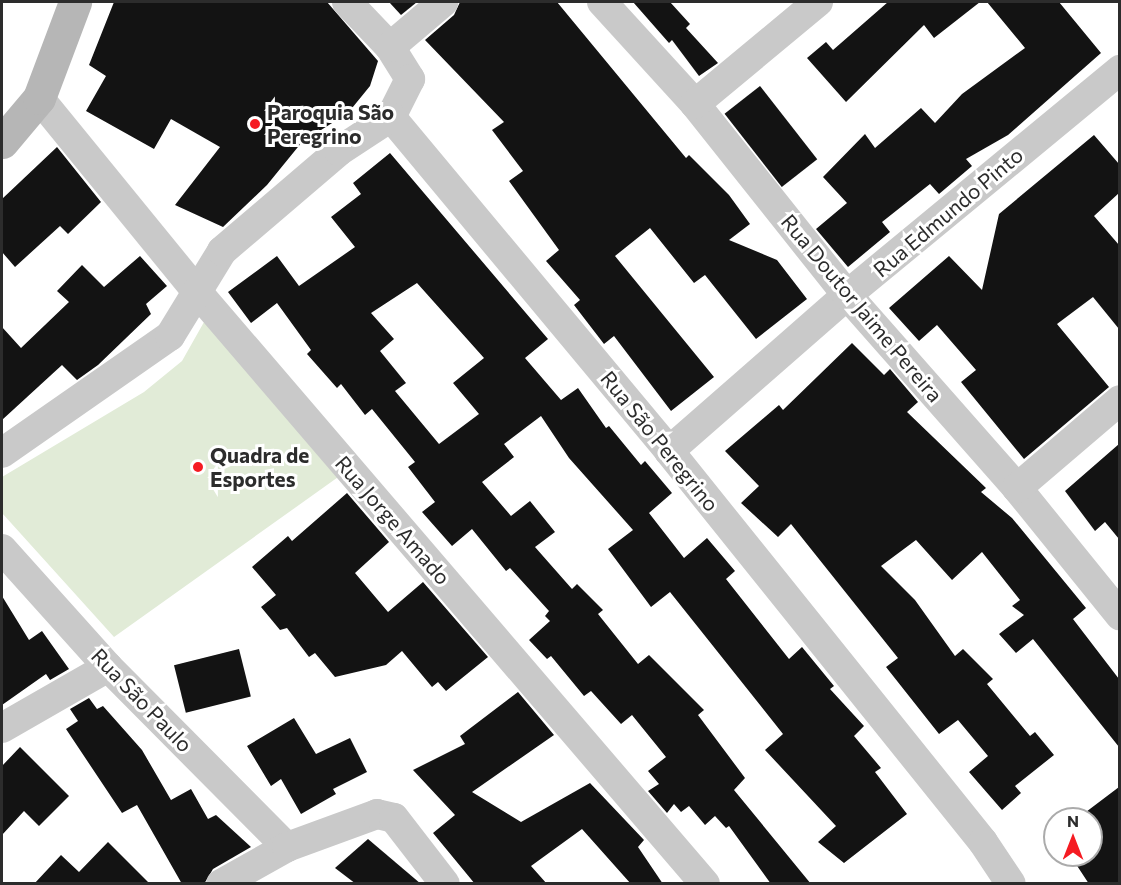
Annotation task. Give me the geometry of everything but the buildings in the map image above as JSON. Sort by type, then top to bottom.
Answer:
[{"type":"main road","points":[[2,142],[39,98],[75,2]]},
{"type":"street","points":[[2,453],[170,336],[199,294],[222,251],[339,151],[391,117],[410,79],[390,47],[347,2]]},
{"type":"street","points":[[390,47],[443,2]]},
{"type":"street","name":"Rua Doutor Jaime Pereira","points":[[602,2],[695,104],[847,295],[1017,488],[1119,615]]},
{"type":"street","points":[[695,104],[819,2]]},
{"type":"street","name":"Rua Edmundo Pinto","points":[[669,451],[847,295],[1119,70]]},
{"type":"street","name":"Rua Jorge Amado","points":[[39,98],[199,294],[705,884]]},
{"type":"street","name":"Rua São Peregrino","points":[[391,117],[669,451],[983,842],[1011,884]]},
{"type":"street","points":[[1017,488],[1119,399]]},
{"type":"street","name":"Rua São Paulo","points":[[2,549],[108,667],[287,847]]},
{"type":"street","points":[[2,728],[108,667]]},
{"type":"street","points":[[220,884],[287,847],[377,814],[394,818],[445,884]]},
{"type":"green space","points":[[208,315],[341,475],[114,637],[2,513],[2,477],[144,392],[182,361]]},
{"type":"place","name":"Paroquia São Peregrino","points":[[255,124]]},
{"type":"place","name":"Quadra de Esportes","points":[[198,467]]}]
